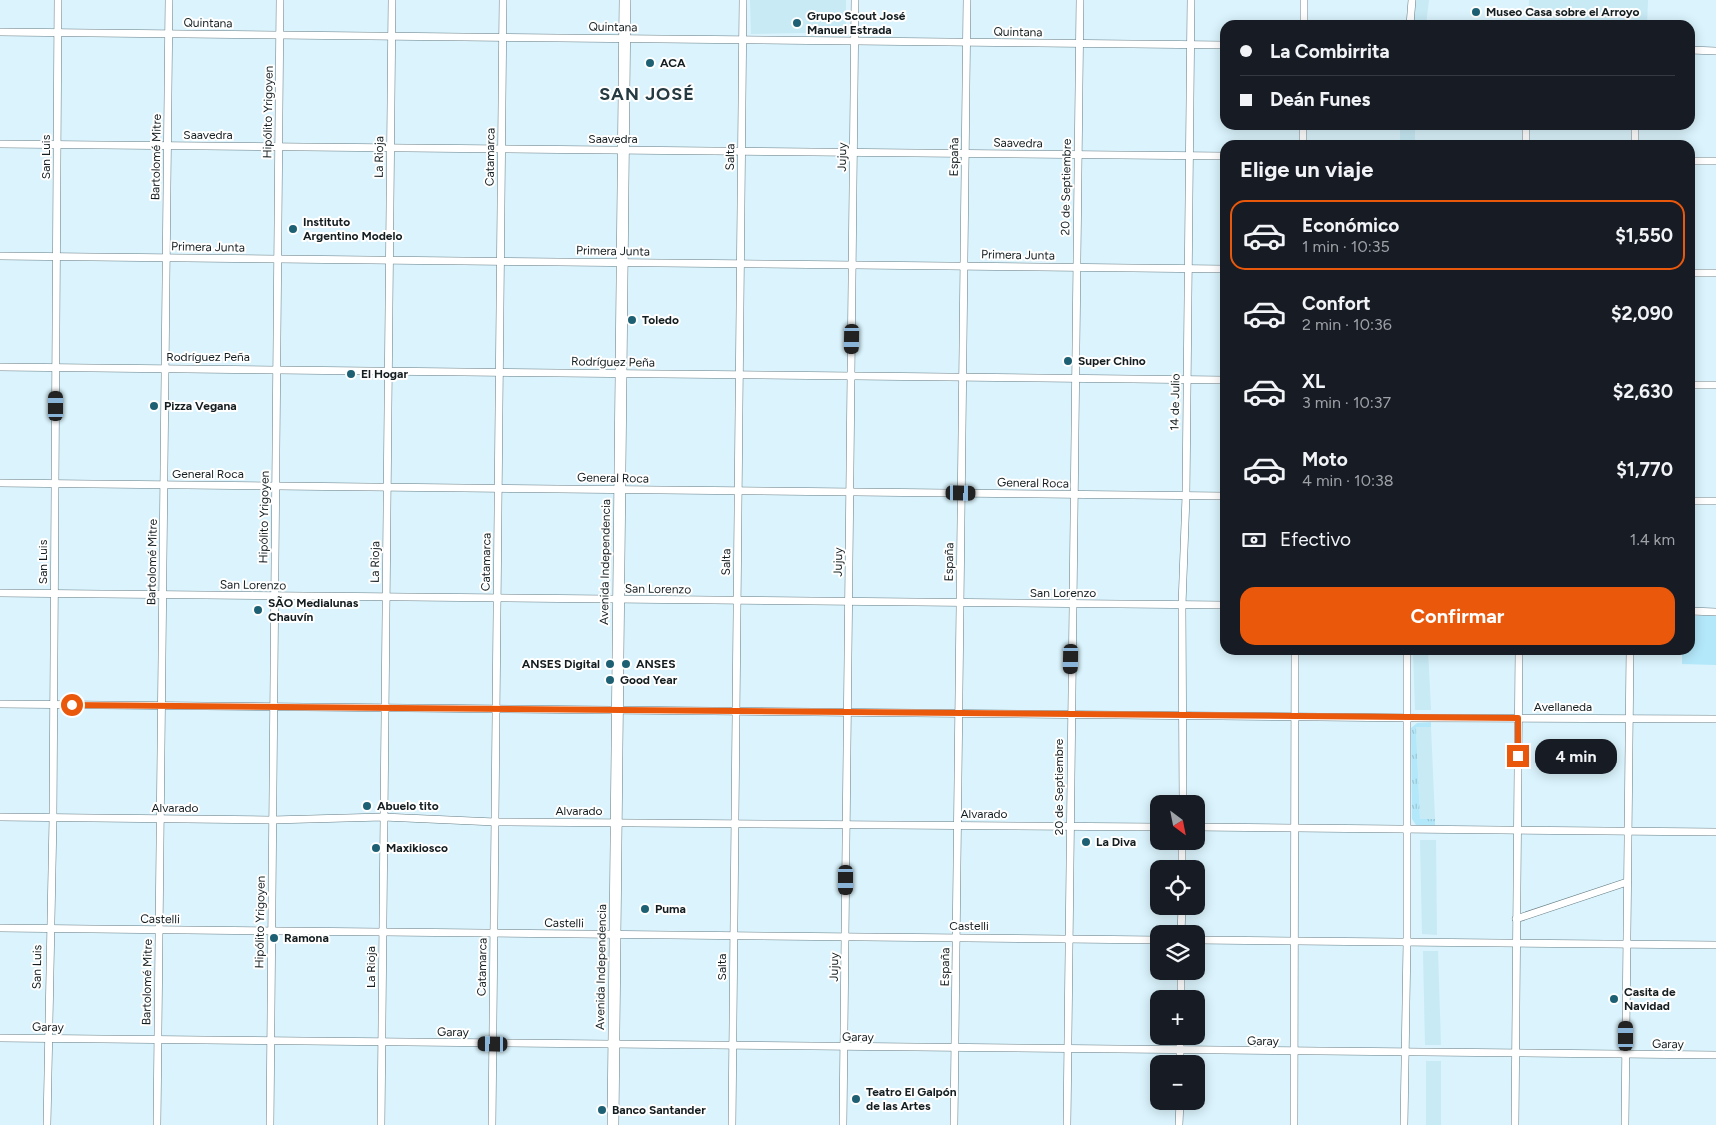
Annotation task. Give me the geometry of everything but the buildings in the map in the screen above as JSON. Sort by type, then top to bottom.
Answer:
[{"type":"main road","name":"Avenida Independencia","points":[[613,1125],[625,0]]},
{"type":"street","name":"San Luis","points":[[47,1125],[49,928],[53,818],[58,0]]},
{"type":"street","name":"Bartolomé Mitre","points":[[157,1125],[168,0]]},
{"type":"street","name":"Hipólito Yrigoyen","points":[[270,1125],[280,0]]},
{"type":"street","name":"La Rioja","points":[[380,1125],[392,0]]},
{"type":"street","name":"Catamarca","points":[[492,1125],[503,0]]},
{"type":"street","name":"Salta","points":[[732,1125],[743,0]]},
{"type":"street","name":"Jujuy","points":[[844,1125],[855,0]]},
{"type":"street","name":"España","points":[[954,1125],[967,0]]},
{"type":"street","name":"20 de Septiembre","points":[[1067,1125],[1071,604],[1080,0]]},
{"type":"street","name":"14 de Julio","points":[[1182,795],[1184,715],[1182,605],[1186,496],[1191,0]]},
{"type":"street","points":[[1304,0],[1304,20]]},
{"type":"street","points":[[1410,20],[1412,0]]},
{"type":"street","name":"Quintana","points":[[0,32],[1220,45]]},
{"type":"street","points":[[1695,50],[1716,51]]},
{"type":"street","name":"Saavedra","points":[[0,144],[1220,156]]},
{"type":"street","points":[[1695,161],[1716,161]]},
{"type":"street","name":"Primera Junta","points":[[0,256],[1220,269]]},
{"type":"street","points":[[1695,273],[1716,273]]},
{"type":"street","name":"Rodríguez Peña","points":[[0,367],[1220,380]]},
{"type":"street","points":[[1695,385],[1716,385]]},
{"type":"street","name":"General Roca","points":[[0,483],[1220,496]]},
{"type":"street","points":[[1695,501],[1716,501]]},
{"type":"street","name":"San Lorenzo","points":[[0,593],[960,604],[1220,605]]},
{"type":"street","points":[[1695,611],[1716,612]]},
{"type":"street","points":[[1294,1125],[1295,655]]},
{"type":"street","points":[[1404,1125],[1407,942],[1407,655]]},
{"type":"street","points":[[1514,1125],[1519,655]]},
{"type":"street","points":[[1625,1125],[1630,655]]},
{"type":"street","name":"Avellaneda","points":[[0,704],[1407,718],[1716,719]]},
{"type":"street","name":"Alvarado","points":[[0,817],[272,820],[383,817],[495,822],[1150,827]]},
{"type":"street","points":[[1205,828],[1716,832]]},
{"type":"street","points":[[1516,919],[1627,882]]},
{"type":"street","name":"Castelli","points":[[0,928],[1150,940]]},
{"type":"street","points":[[1205,940],[1716,945]]},
{"type":"street","name":"Garay","points":[[0,1038],[1068,1051],[1716,1055]]},
{"type":"street","points":[[1180,1045],[1180,1052]]},
{"type":"street","points":[[1179,1125],[1180,1110]]},
{"type":"shaded area","points":[[750,0],[846,0],[846,32],[751,34]]},
{"type":"shaded area","points":[[1414,0],[1429,0],[1427,20],[1412,20]]},
{"type":"shaded area","points":[[1529,0],[1648,0],[1647,20],[1528,20]]},
{"type":"shaded area","points":[[1400,130],[1415,130],[1415,140],[1400,140]]},
{"type":"shaded area","points":[[1413,655],[1428,655],[1431,710],[1415,710]]},
{"type":"shaded area","points":[[1416,727],[1431,727],[1435,819],[1420,819]]},
{"type":"shaded area","points":[[1420,840],[1436,840],[1437,935],[1422,934]]},
{"type":"shaded area","points":[[1423,951],[1438,951],[1441,1045],[1425,1045]]},
{"type":"shaded area","points":[[1426,1061],[1441,1061],[1441,1125],[1426,1125]]},
{"type":"green space","points":[[1695,616],[1716,616],[1716,665],[1682,664],[1682,655],[1695,655]]},
{"type":"green space","points":[[1431,722],[1431,727],[1416,727],[1420,819],[1435,819],[1435,825],[1416,825],[1412,819],[1411,728],[1417,723]]},
{"type":"place","name":"Museo Casa sobre el Arroyo","points":[[1476,12]]},
{"type":"place","name":"Grupo Scout José Manuel Estrada","points":[[797,23]]},
{"type":"place","name":"ACA","points":[[650,63]]},
{"type":"place","name":"Instituto Argentino Modelo","points":[[293,229]]},
{"type":"place","name":"Toledo","points":[[632,320]]},
{"type":"place","name":"Super Chino","points":[[1068,361]]},
{"type":"place","name":"El Hogar","points":[[351,374]]},
{"type":"place","name":"Pizza Vegana","points":[[154,406]]},
{"type":"place","name":"SÃO Medialunas Chauvín","points":[[258,610]]},
{"type":"place","name":"ANSES Digital","points":[[610,664]]},
{"type":"place","name":"ANSES","points":[[626,664]]},
{"type":"place","name":"Good Year","points":[[610,680]]},
{"type":"place","name":"Abuelo tito","points":[[367,806]]},
{"type":"place","name":"La Diva","points":[[1086,842]]},
{"type":"place","name":"Maxikiosco","points":[[376,848]]},
{"type":"place","name":"Puma","points":[[645,909]]},
{"type":"place","name":"Ramona","points":[[274,938]]},
{"type":"place","name":"Casita de Navidad","points":[[1614,999]]},
{"type":"place","name":"Teatro El Galpón de las Artes","points":[[856,1099]]},
{"type":"place","name":"Banco Santander","points":[[602,1110]]},
{"type":"district","name":"SAN JOSÉ","points":[[647,94]]},
{"type":"route","points":[[72,705],[1518,718],[1518,756]]}]
